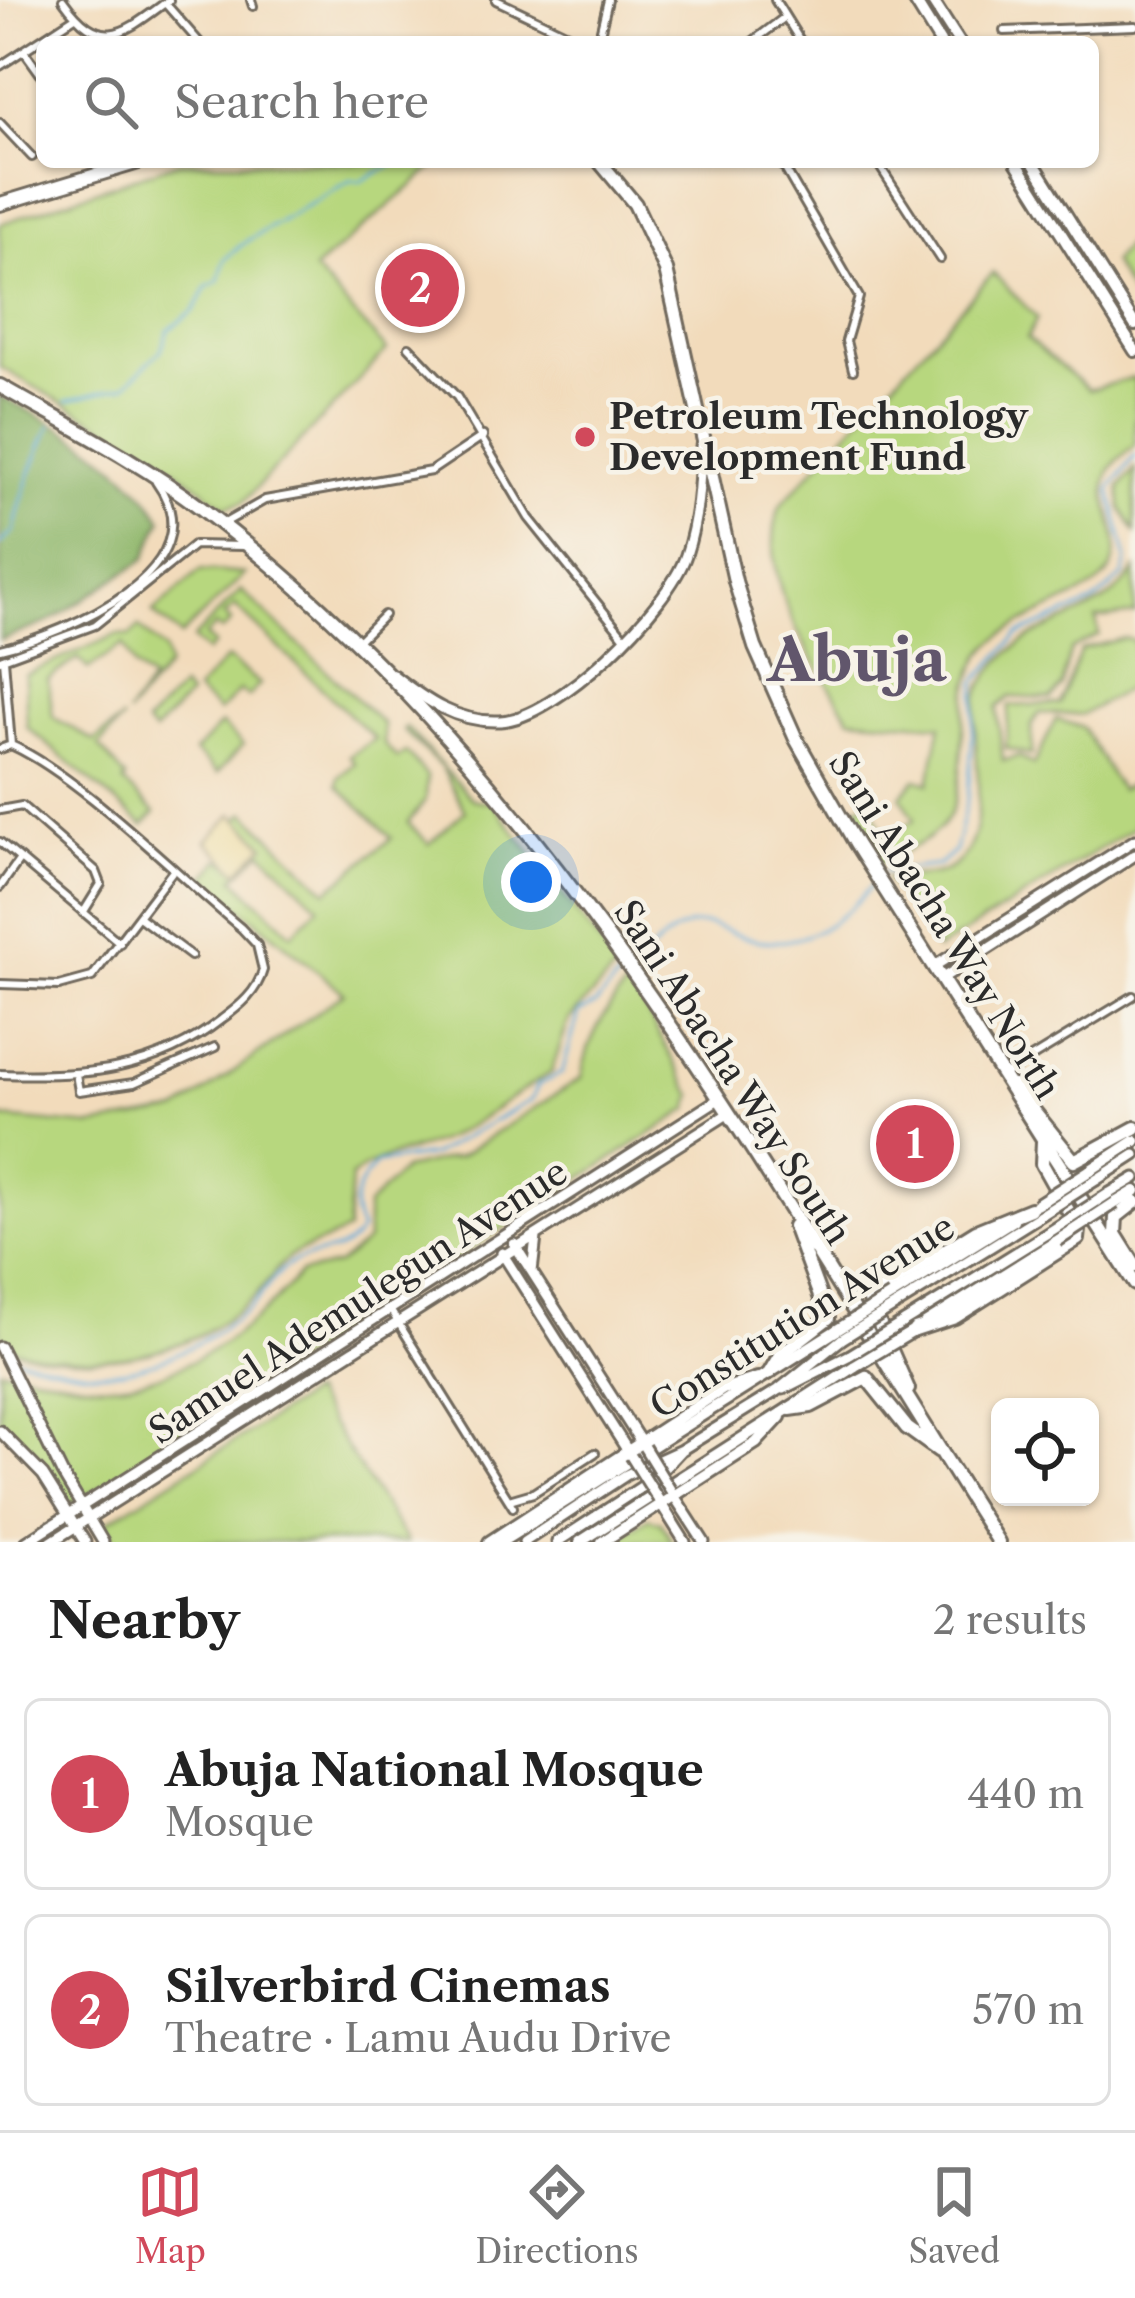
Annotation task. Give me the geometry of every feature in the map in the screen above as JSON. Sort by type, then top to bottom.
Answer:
[{"type":"highway","points":[[0,204],[120,168]]},
{"type":"highway","name":"Sani Abacha Way North","points":[[605,168],[634,204],[666,270],[735,581],[784,714],[856,844],[1135,1284]]},
{"type":"highway","name":"Sani Abacha Way South","points":[[0,386],[125,457],[249,547],[380,664],[530,830],[610,933],[998,1542]]},
{"type":"highway","points":[[1002,1076],[1027,1097],[1064,1154],[1074,1161],[1135,1129]]},
{"type":"highway","points":[[910,1328],[955,1317],[1078,1238],[1079,1230],[1042,1164],[1043,1141]]},
{"type":"highway","points":[[1135,1202],[1116,1217],[1114,1227],[1135,1266]]},
{"type":"highway","points":[[910,1401],[868,1298],[976,1231],[1035,1210]]},
{"type":"highway","points":[[765,1375],[780,1354],[820,1327],[829,1315],[791,1214]]},
{"type":"highway","points":[[786,1411],[811,1406],[866,1377],[907,1428],[942,1453]]},
{"type":"main road","points":[[914,0],[936,36]]},
{"type":"main road","points":[[932,0],[954,36]]},
{"type":"main road","points":[[1020,168],[1135,351]]},
{"type":"main road","points":[[1037,168],[1135,325]]},
{"type":"main road","points":[[380,664],[457,716],[510,720],[552,702],[625,638],[685,559],[698,503],[701,437]]},
{"type":"main road","points":[[937,973],[1135,840]]},
{"type":"main road","points":[[937,973],[1135,855]]},
{"type":"main road","name":"Samuel Ademulegun Avenue","points":[[26,1542],[503,1256],[512,1242],[716,1100]]},
{"type":"main road","name":"Samuel Ademulegun Avenue","points":[[51,1542],[369,1333],[391,1311],[496,1245],[536,1235],[726,1115]]},
{"type":"main road","name":"Constitution Avenue","points":[[1093,1175],[1135,1141]]},
{"type":"main road","name":"Constitution Avenue","points":[[502,1538],[765,1375],[839,1335],[1035,1210],[1135,1155]]},
{"type":"main road","name":"Constitution Avenue","points":[[524,1542],[626,1474],[681,1450],[778,1390],[852,1360],[910,1328],[1112,1199],[1135,1178]]},
{"type":"main road","name":"Constitution Avenue","points":[[1112,1199],[1135,1191]]},
{"type":"main road","points":[[532,1272],[536,1235]]},
{"type":"main road","points":[[512,1242],[704,1542]]},
{"type":"main road","points":[[496,1245],[685,1542]]},
{"type":"main road","points":[[483,1267],[498,1267],[518,1279]]},
{"type":"main road","name":"Constitution Avenue","points":[[778,1390],[839,1335]]},
{"type":"main road","points":[[0,1347],[103,1542]]},
{"type":"main road","name":"Constitution Avenue","points":[[580,1542],[786,1411],[852,1360]]},
{"type":"main road","points":[[489,1542],[502,1538],[732,1384],[765,1375]]},
{"type":"main road","points":[[602,1542],[755,1443],[786,1411]]},
{"type":"main road","points":[[0,1431],[34,1464],[85,1542]]},
{"type":"main road","name":"Constitution Avenue","points":[[557,1542],[655,1478],[681,1450]]},
{"type":"street","points":[[63,0],[100,36]]},
{"type":"street","points":[[496,0],[571,36]]},
{"type":"street","points":[[599,36],[608,0]]},
{"type":"street","points":[[775,0],[797,36]]},
{"type":"street","points":[[112,36],[168,2],[194,36]]},
{"type":"street","points":[[45,36],[75,16]]},
{"type":"street","points":[[760,36],[785,17]]},
{"type":"street","points":[[1004,31],[1135,26]]},
{"type":"street","points":[[123,32],[126,36]]},
{"type":"street","points":[[0,66],[36,42]]},
{"type":"street","points":[[24,50],[36,67]]},
{"type":"street","points":[[0,123],[32,157]]},
{"type":"street","points":[[784,168],[859,297],[846,341],[853,370]]},
{"type":"street","points":[[881,168],[940,259]]},
{"type":"street","points":[[409,347],[457,397],[529,518],[625,638]]},
{"type":"street","points":[[221,524],[265,500],[431,471],[482,436]]},
{"type":"street","points":[[10,745],[1,648],[91,614],[166,552],[174,534],[172,510],[150,474]]},
{"type":"street","points":[[2,660],[95,625],[194,545],[249,547]]},
{"type":"street","points":[[357,642],[384,614]]},
{"type":"street","points":[[0,749],[10,745]]},
{"type":"street","points":[[0,1074],[125,1069],[166,1054],[212,1027],[260,983],[263,970],[257,945],[49,766],[10,745]]},
{"type":"street","points":[[0,811],[8,804],[22,806],[96,871],[101,884],[83,913]]},
{"type":"street","points":[[0,842],[120,943]]},
{"type":"street","points":[[0,887],[20,859]]},
{"type":"street","points":[[0,984],[76,985],[92,977],[172,872]]},
{"type":"street","points":[[139,916],[191,956]]},
{"type":"street","points":[[1002,1076],[1132,996]]},
{"type":"street","points":[[76,1074],[79,1091],[104,1091],[215,1047]]},
{"type":"street","points":[[391,1311],[511,1503],[596,1453]]},
{"type":"green space","points":[[162,168],[433,168],[314,270],[387,350],[242,503],[226,507],[162,459],[0,367],[0,224]]},
{"type":"green space","points":[[1135,234],[1135,302],[1112,263]]},
{"type":"green space","points":[[993,273],[1037,318],[1027,338],[1089,390],[1135,377],[1135,446],[1117,461],[1106,490],[1116,551],[1103,580],[1014,628],[983,653],[967,694],[951,812],[926,839],[879,864],[844,812],[868,802],[886,836],[915,820],[901,796],[916,779],[929,783],[941,725],[850,718],[791,617],[775,562],[774,534],[780,506]]},
{"type":"green space","points":[[0,396],[111,463],[162,519],[145,559],[49,622],[0,640]]},
{"type":"green space","points":[[1135,469],[1135,532],[1121,508],[1120,487]]},
{"type":"green space","points":[[200,570],[245,574],[181,636],[153,613]]},
{"type":"green space","points":[[1135,570],[1135,614],[1096,619],[1099,635],[1071,649],[1061,686],[1051,699],[1010,697],[997,708],[1003,761],[1019,756],[1034,765],[1056,719],[1082,727],[1120,790],[1135,782],[1135,827],[937,950],[887,879],[942,872],[962,858],[973,838],[978,813],[975,728],[983,684],[1019,644],[1102,602]]},
{"type":"green space","points":[[241,590],[383,724],[384,744],[397,758],[406,752],[427,776],[426,799],[408,823],[429,844],[465,811],[442,768],[403,730],[406,727],[472,799],[493,803],[618,967],[569,1020],[551,1073],[447,1138],[388,1157],[351,1177],[347,1231],[289,1258],[251,1300],[224,1321],[166,1348],[103,1359],[6,1347],[0,1333],[0,1118],[92,1126],[178,1111],[344,993],[204,878],[220,860],[231,865],[264,844],[238,819],[245,812],[327,891],[392,838],[338,786],[339,777],[355,763],[349,756],[375,739],[235,606],[225,615],[231,622],[222,631],[215,626],[205,636],[214,645],[207,652],[193,639]],"holes":[[[262,851],[319,906],[292,934],[234,878]]]},
{"type":"green space","points":[[139,627],[164,650],[168,666],[127,715],[151,681],[134,667],[123,644],[89,669],[78,658],[48,679],[53,717],[94,741],[123,719],[99,746],[126,778],[123,782],[155,813],[143,825],[27,727],[25,675],[118,634],[130,636]]},
{"type":"green space","points":[[1124,638],[1135,641],[1135,684],[1082,715],[1039,713],[1032,724],[1032,755],[1006,748],[1009,706],[1060,704],[1081,650]]},
{"type":"green space","points":[[227,658],[260,684],[248,697],[240,690],[219,712],[196,691]]},
{"type":"green space","points":[[181,688],[189,696],[154,732],[146,724]]},
{"type":"green space","points":[[221,724],[243,745],[217,773],[195,752]]},
{"type":"green space","points":[[630,982],[693,1096],[689,1109],[72,1506],[38,1458],[0,1424],[0,1369],[93,1384],[151,1378],[235,1335],[300,1273],[338,1265],[367,1241],[367,1206],[404,1169],[460,1156],[581,1078],[598,1027]]},
{"type":"green space","points":[[311,1393],[407,1542],[116,1542],[104,1524]]},
{"type":"green space","points":[[648,1518],[661,1522],[673,1542],[611,1542]]},
{"type":"sand","points":[[233,814],[265,845],[238,872],[207,841]]},
{"type":"waterway","points":[[67,401],[125,386],[161,350],[168,330],[194,311],[207,287],[219,281],[224,260],[245,242],[351,180],[361,181],[386,168]]},
{"type":"waterway","points":[[0,544],[14,531],[29,477],[51,425]]},
{"type":"waterway","points":[[883,872],[939,865],[955,851],[968,796],[976,681],[1018,635],[1094,602],[1123,576],[1127,560],[1110,489],[1135,456]]},
{"type":"waterway","points":[[637,962],[669,935],[692,925],[714,926],[766,941],[801,937],[846,912],[871,886]]},
{"type":"waterway","points":[[11,1357],[80,1371],[121,1371],[170,1356],[219,1330],[252,1305],[290,1264],[337,1250],[354,1239],[361,1230],[356,1195],[377,1163],[433,1155],[531,1100],[538,1085],[562,1073],[579,1013],[595,1005],[623,973]]},
{"type":"place","name":"Silverbird Cinemas","points":[[420,288]]},
{"type":"place","name":"Petroleum Technology Development Fund","points":[[585,437]]},
{"type":"place","name":"Abuja National Mosque","points":[[915,1144]]},
{"type":"district","name":"Abuja","points":[[857,660]]}]
